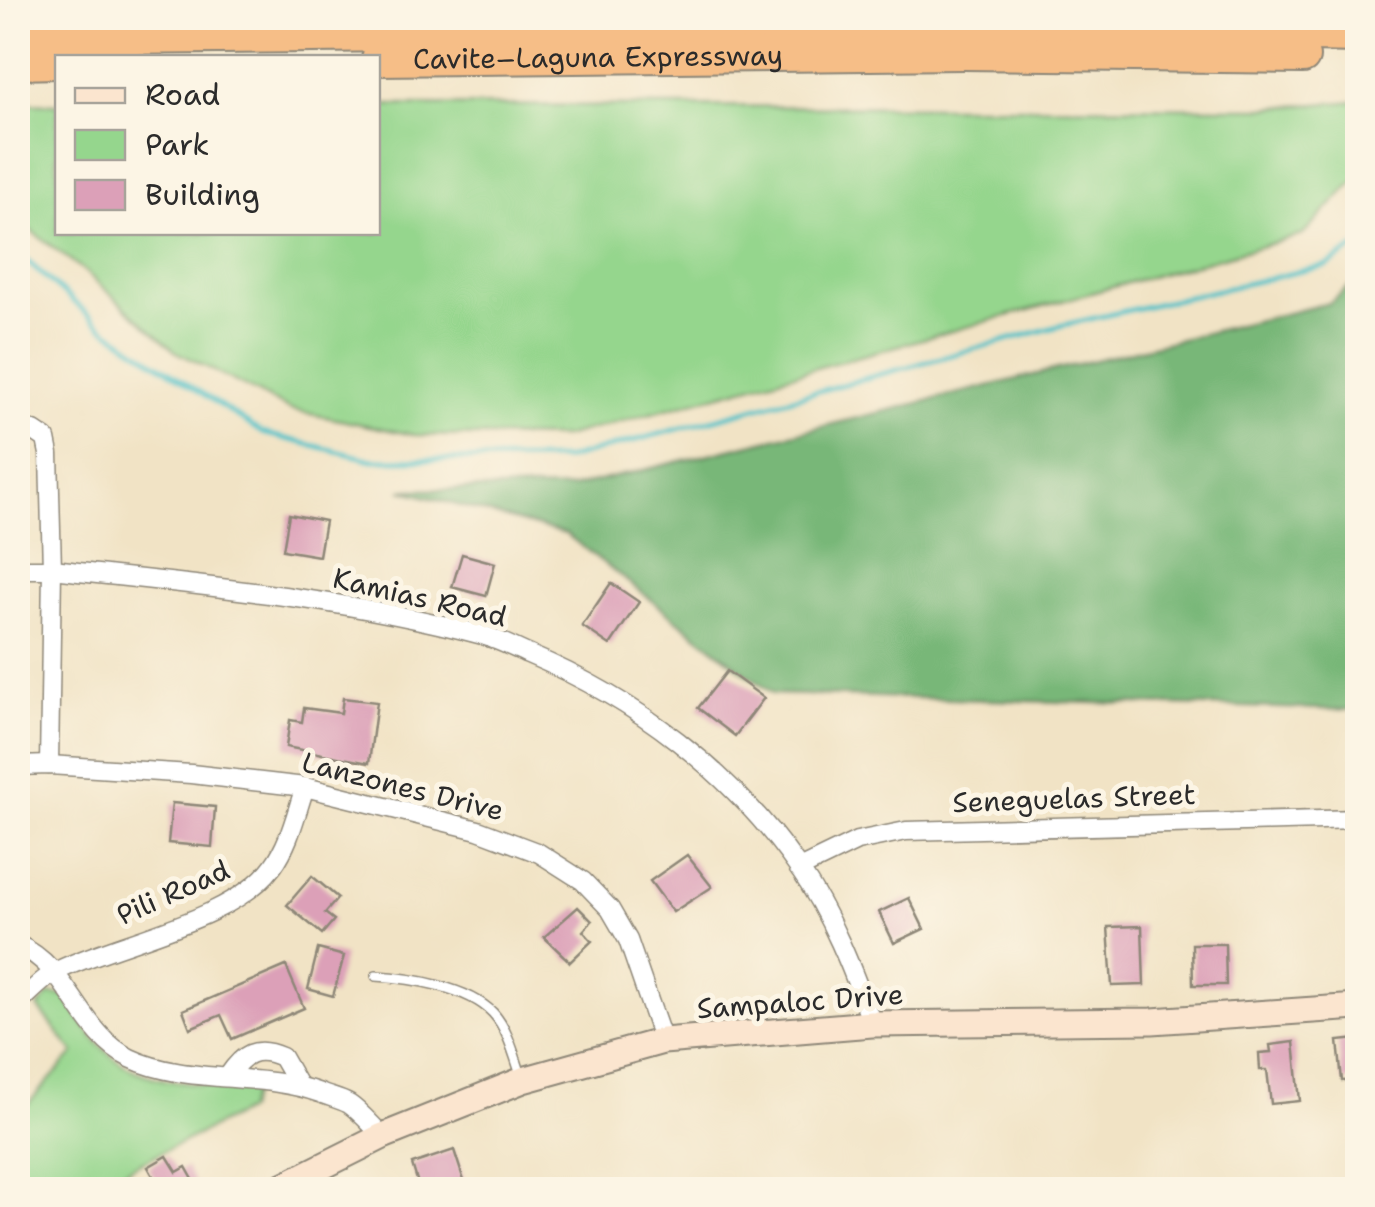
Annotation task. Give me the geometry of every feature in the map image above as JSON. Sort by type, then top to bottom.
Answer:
[{"type":"highway","name":"Cavite–Laguna Expressway","points":[[18,39],[996,29],[1358,36]]},
{"type":"highway","name":"Cavite–Laguna Expressway","points":[[380,58],[982,54],[1358,59]]},
{"type":"highway","points":[[18,62],[55,62]]},
{"type":"street","points":[[18,428],[34,431],[46,439],[51,489],[48,765]]},
{"type":"street","name":"Kamias Road","points":[[18,569],[52,568],[300,598],[482,634],[618,698],[682,744],[750,807],[800,869],[852,968],[872,1024]]},
{"type":"street","name":"Lanzones Drive","points":[[18,766],[192,774],[305,787],[478,830],[539,853],[583,881],[610,909],[628,940],[663,1041]]},
{"type":"street","name":"Pili Road","points":[[18,1004],[55,971],[219,908],[246,893],[273,867],[288,839],[305,787]]},
{"type":"street","name":"Seneguelas Street","points":[[800,869],[857,841],[906,831],[1358,819]]},
{"type":"street","points":[[18,945],[36,953],[55,971],[94,1027],[126,1056],[158,1069],[298,1086],[348,1104],[383,1136]]},
{"type":"street","name":"Sampaloc Drive","points":[[274,1190],[383,1136],[522,1080],[663,1041],[872,1024],[1152,1021],[1358,1007]]},
{"type":"street","points":[[228,1076],[240,1058],[264,1051],[282,1057],[298,1086]]},
{"type":"lane","points":[[376,976],[414,978],[471,998],[494,1014],[522,1080]]},
{"type":"green space","points":[[1357,101],[1357,178],[1303,235],[564,437],[414,435],[291,410],[175,351],[82,269],[18,221],[18,103],[55,104],[55,235],[380,235],[380,105],[1264,108]]},
{"type":"green space","points":[[1357,281],[1357,710],[773,694],[566,534],[401,490],[570,488],[1329,303]]},
{"type":"green space","points":[[50,994],[66,996],[85,1027],[123,1064],[166,1080],[254,1089],[247,1110],[130,1168],[97,1189],[18,1189],[18,1115],[74,1053],[38,1007]]},
{"type":"building","points":[[289,514],[325,521],[319,556],[283,550]]},
{"type":"building","points":[[462,554],[495,563],[486,596],[452,587]]},
{"type":"building","points":[[611,583],[639,602],[610,645],[582,626]]},
{"type":"building","points":[[727,671],[764,698],[735,736],[698,708]]},
{"type":"building","points":[[343,698],[377,702],[369,763],[286,747],[290,720],[302,722],[304,708],[341,713]]},
{"type":"building","points":[[172,803],[215,807],[212,847],[168,843]]},
{"type":"building","points":[[687,855],[712,887],[673,912],[650,881]]},
{"type":"building","points":[[312,876],[338,898],[325,913],[334,920],[322,934],[287,905]]},
{"type":"building","points":[[909,898],[924,929],[894,943],[879,912]]},
{"type":"building","points":[[578,907],[592,921],[583,931],[592,941],[570,962],[544,937]]},
{"type":"building","points":[[1142,926],[1144,985],[1112,986],[1108,927]]},
{"type":"building","points":[[1192,944],[1225,944],[1226,985],[1193,985]]},
{"type":"building","points":[[318,949],[344,956],[333,996],[308,989]]},
{"type":"building","points":[[286,966],[304,1008],[232,1039],[221,1015],[190,1028],[183,1010]]},
{"type":"building","points":[[1358,1039],[1358,1080],[1342,1081],[1338,1041]]},
{"type":"building","points":[[1294,1042],[1300,1101],[1271,1104],[1267,1070],[1260,1070],[1259,1053],[1271,1052],[1270,1045]]},
{"type":"building","points":[[454,1150],[467,1190],[420,1190],[412,1164]]},
{"type":"building","points":[[167,1156],[177,1172],[186,1167],[199,1190],[161,1190],[148,1167]]},
{"type":"waterway","points":[[18,253],[102,327],[262,433],[373,460],[567,459],[1059,326],[1328,265],[1358,246]]},
{"type":"waterway","points":[[1299,1190],[1304,1190]]}]
